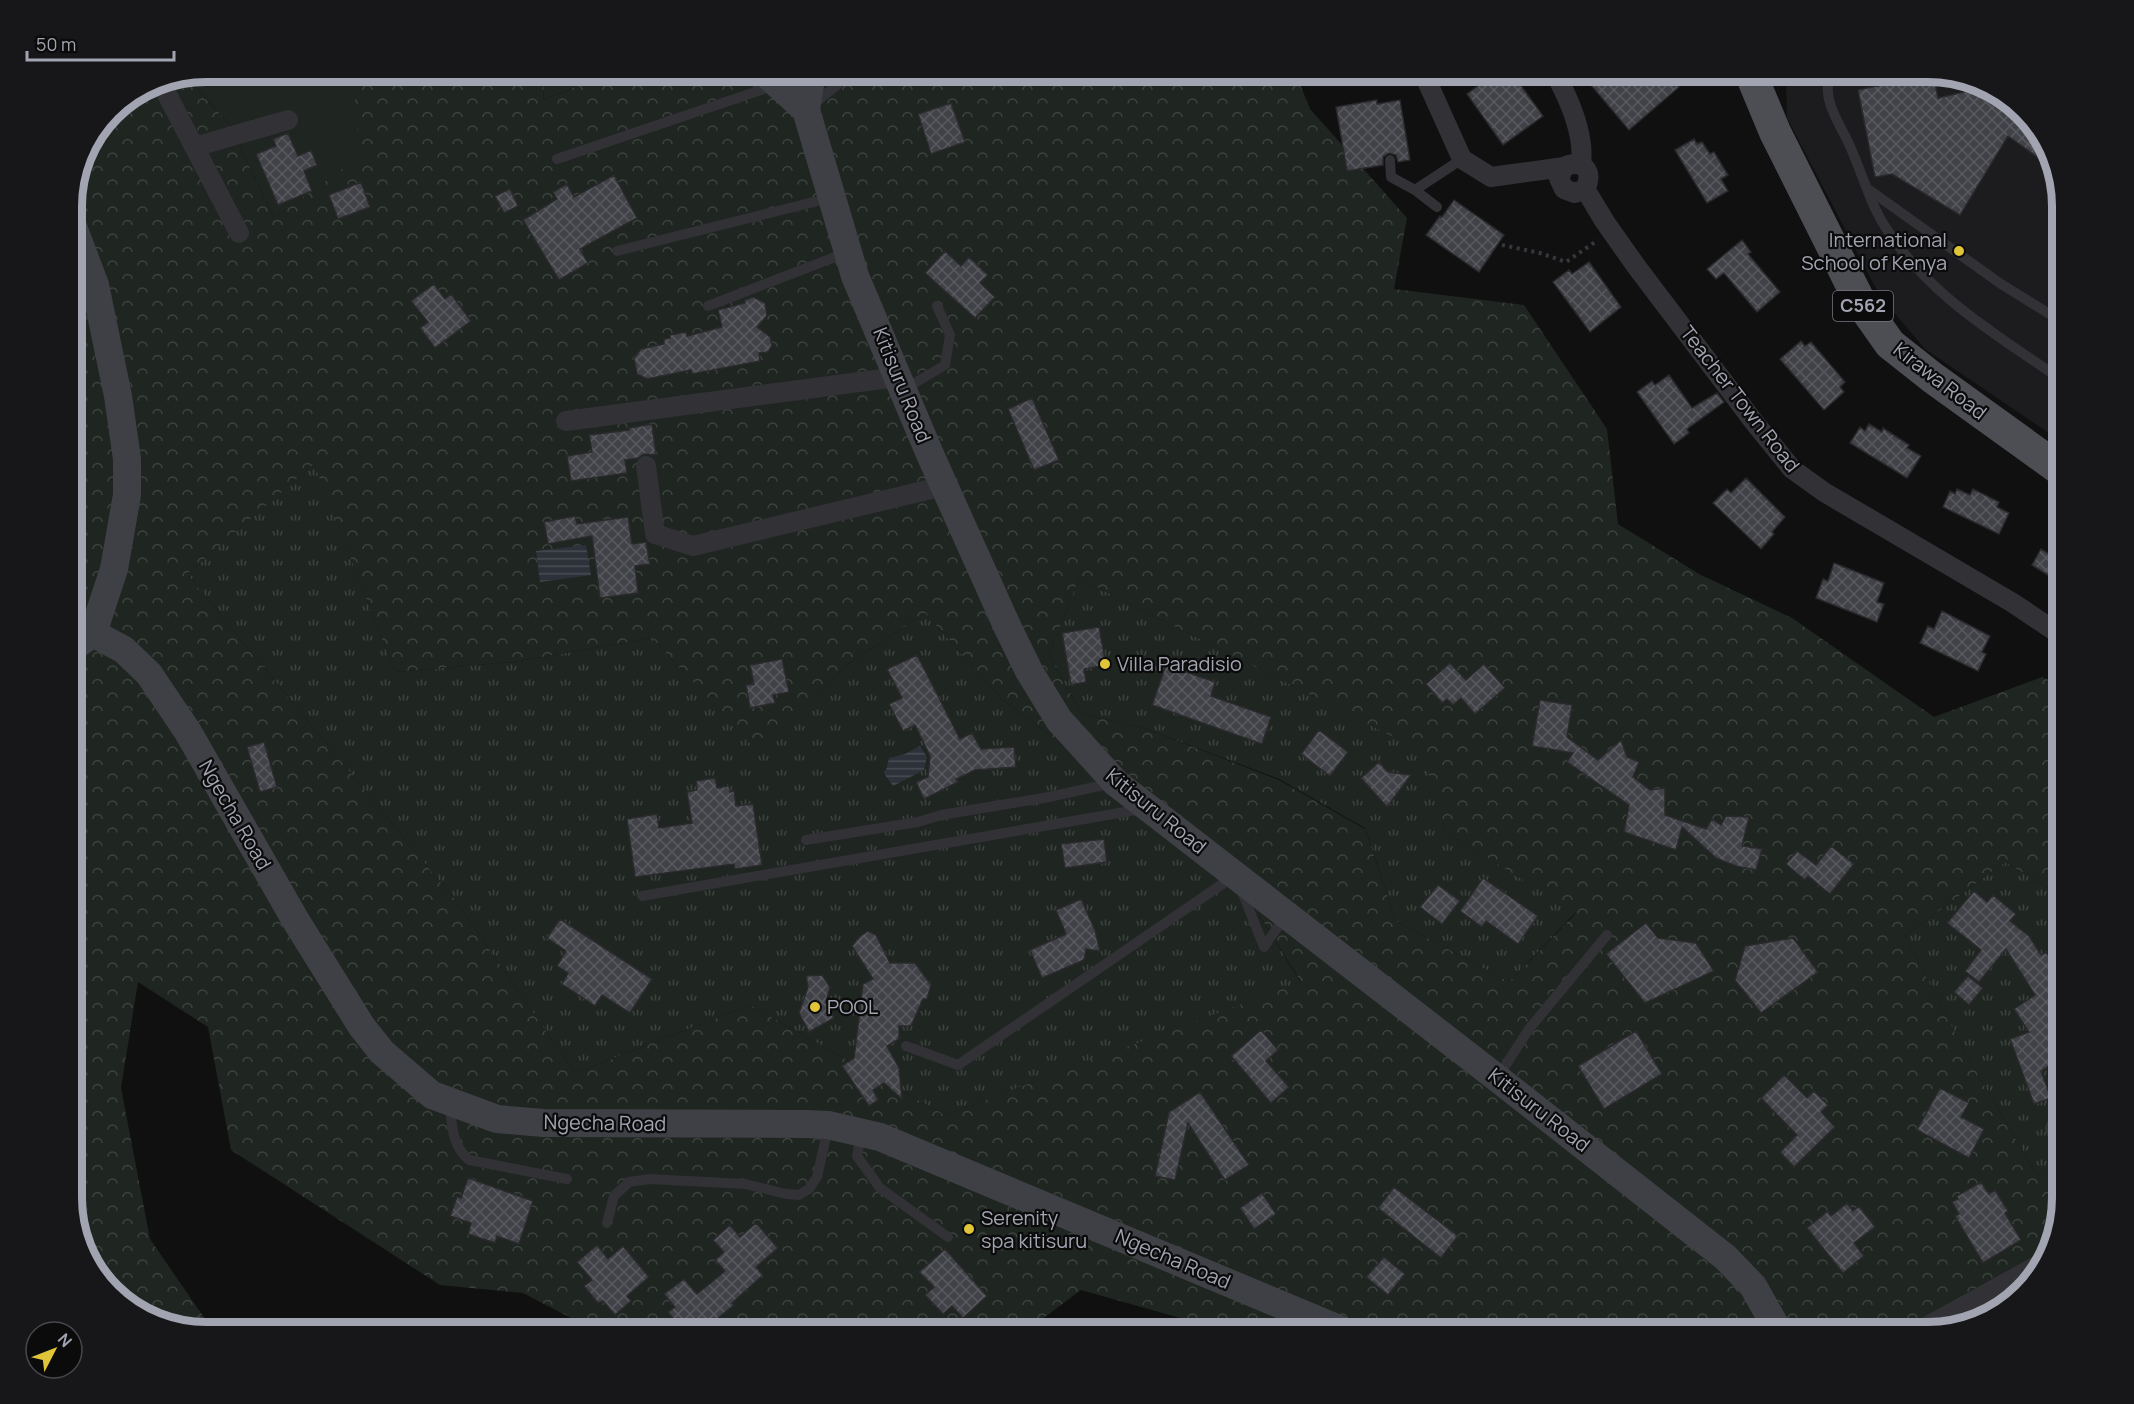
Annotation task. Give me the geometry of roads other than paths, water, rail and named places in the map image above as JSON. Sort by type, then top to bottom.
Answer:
[{"type":"main road","points":[[776,83],[806,110]]},
{"type":"main road","points":[[806,110],[810,83]]},
{"type":"main road","name":"Kirawa Road","points":[[1755,83],[1775,132],[1859,300],[1890,344],[2052,464]]},
{"type":"main road","name":"Kitisuru Road","points":[[806,110],[855,276],[1006,626],[1042,695],[1059,720],[1116,783],[1497,1077],[1725,1257],[1753,1286],[1773,1322]]},
{"type":"main road","points":[[83,251],[97,295],[118,396],[127,459],[127,495],[114,569],[83,641]]},
{"type":"main road","name":"Ngecha Road","points":[[83,641],[124,650],[149,674],[168,701],[296,921],[362,1027],[382,1052],[432,1095],[497,1119],[544,1123],[828,1125],[880,1137],[1322,1322]]},
{"type":"street","points":[[1428,83],[1462,159],[1491,177],[1573,166],[1583,151],[1570,104],[1560,83]]},
{"type":"street","points":[[165,90],[239,233]]},
{"type":"street","points":[[194,147],[288,120]]},
{"type":"street","name":"Teacher Town Road","points":[[1573,166],[1560,178],[1564,189],[1575,193],[1585,189],[1611,231],[1792,469],[1824,492],[2013,603],[2052,629]]},
{"type":"street","points":[[566,421],[900,383]]},
{"type":"street","points":[[646,466],[655,534],[693,546],[944,486]]},
{"type":"street","points":[[1937,1321],[2027,1271]]},
{"type":"lane","points":[[557,159],[757,83]]},
{"type":"lane","points":[[806,110],[839,83]]},
{"type":"lane","points":[[1828,83],[1826,88],[1828,99],[1855,156],[1865,186],[1885,227],[1911,264],[1939,291],[1979,323],[2052,373]]},
{"type":"lane","points":[[1415,190],[1462,159]]},
{"type":"lane","points":[[1389,160],[1391,177],[1415,190],[1437,207]]},
{"type":"lane","points":[[1865,186],[2001,284],[2052,316]]},
{"type":"lane","points":[[617,251],[832,197]]},
{"type":"lane","points":[[708,306],[848,252]]},
{"type":"lane","points":[[900,383],[945,365],[950,335],[937,306]]},
{"type":"lane","points":[[806,840],[918,822],[941,815],[1116,783]]},
{"type":"lane","points":[[642,896],[1148,808]]},
{"type":"lane","points":[[906,1046],[958,1065],[1235,876],[1264,947],[1286,915]]},
{"type":"lane","points":[[1497,1077],[1529,1029],[1607,935]]},
{"type":"lane","points":[[450,1102],[454,1138],[461,1153],[469,1160],[567,1179]]},
{"type":"lane","points":[[607,1223],[614,1196],[629,1182],[639,1180],[745,1184],[786,1194],[799,1194],[809,1189],[817,1177],[828,1125]]},
{"type":"lane","points":[[861,1133],[857,1156],[880,1188],[948,1237]]},
{"type":"place","name":"International School of Kenya","points":[[1959,251]]},
{"type":"place","name":"Villa Paradisio","points":[[1105,664]]},
{"type":"place","name":"POOL","points":[[815,1007]]},
{"type":"place","name":"Serenity spa kitisuru","points":[[969,1229]]}]
